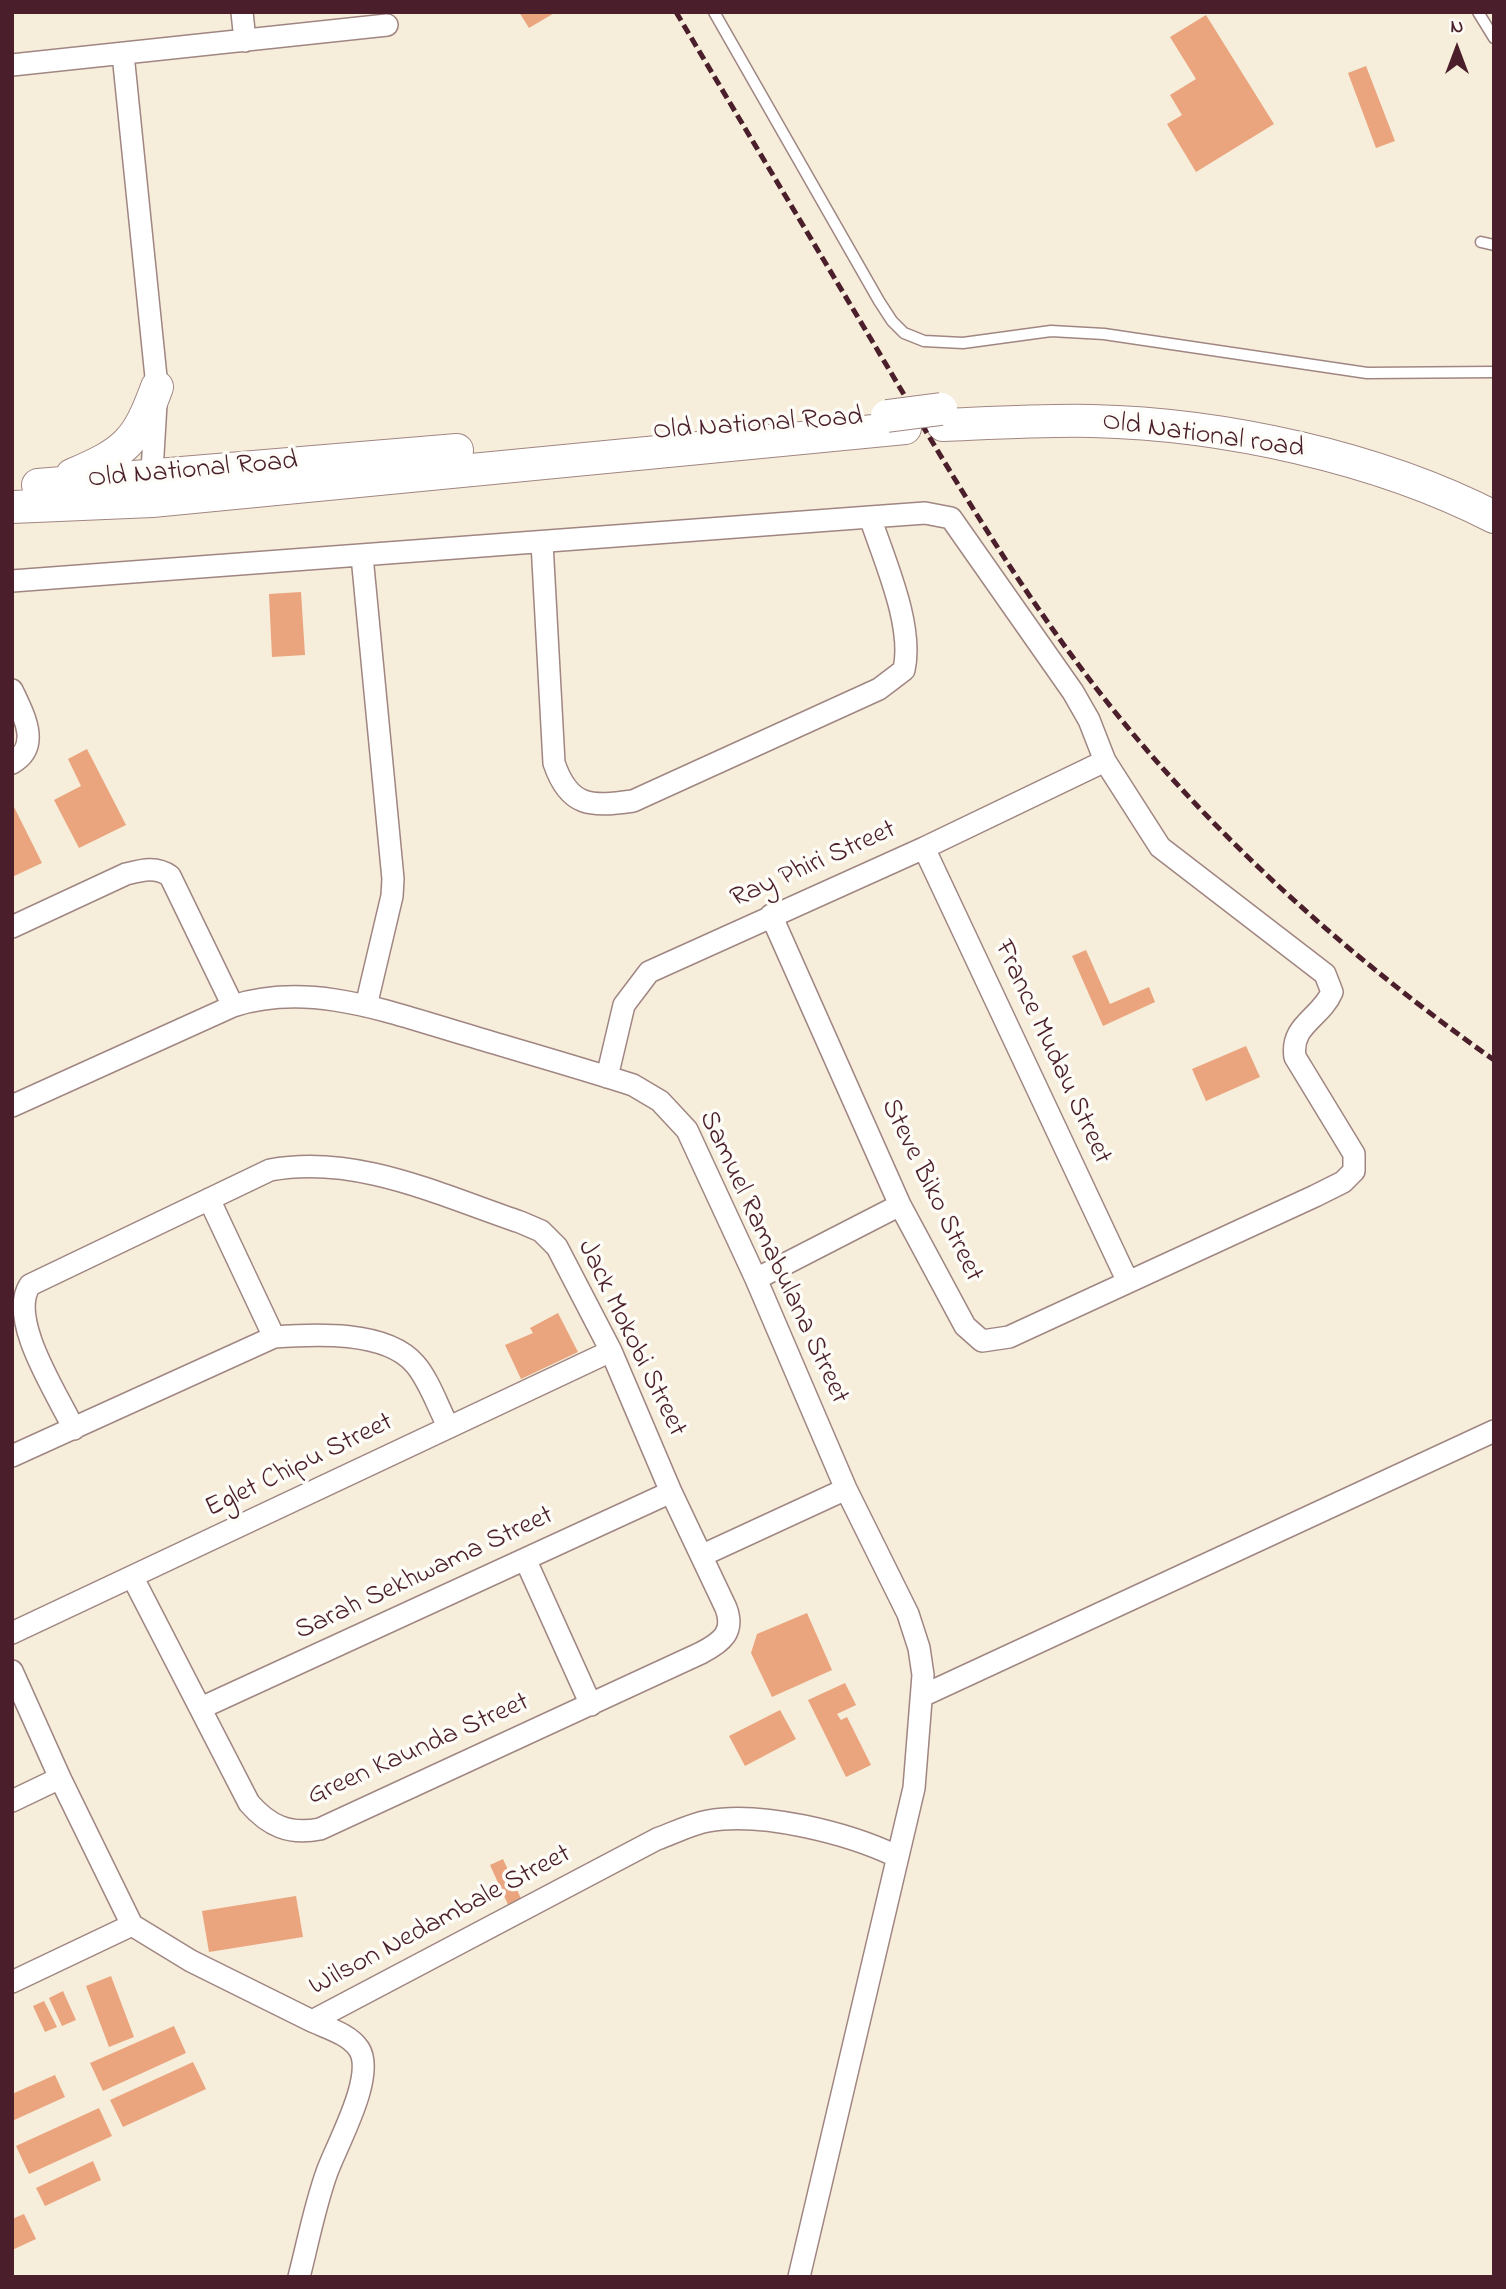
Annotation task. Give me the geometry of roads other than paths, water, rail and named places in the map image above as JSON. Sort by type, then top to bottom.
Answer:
[{"type":"main road","points":[[27,486],[114,456],[141,426],[157,387]]},
{"type":"main road","name":"Old National Road","points":[[12,507],[151,489],[942,417],[1101,407],[1169,410],[1270,424],[1374,449],[1494,494]]},
{"type":"main road","name":"Old National road","points":[[942,417],[1094,421],[1166,426],[1247,438],[1376,470],[1494,517]]},
{"type":"main road","name":"Old National Road","points":[[27,486],[151,489]]},
{"type":"street","points":[[243,12],[246,41]]},
{"type":"street","points":[[12,65],[387,25]]},
{"type":"street","points":[[123,54],[157,387],[151,489]]},
{"type":"street","points":[[12,581],[925,513],[951,518],[1073,692],[1089,720],[1105,761]]},
{"type":"street","points":[[542,543],[554,763],[561,784],[574,798],[601,805],[633,801],[878,689],[904,670],[907,658],[905,629],[870,517]]},
{"type":"street","points":[[362,556],[393,879],[392,896],[366,1006]]},
{"type":"street","points":[[12,691],[28,726],[29,740],[22,757],[12,763]]},
{"type":"street","name":"Ray Phiri Street","points":[[607,1077],[624,1005],[644,977],[771,915],[924,848],[1105,761]]},
{"type":"street","name":"Steve Biko Street","points":[[771,915],[900,1205],[965,1326],[982,1341],[1009,1337],[1343,1182],[1354,1171],[1354,1154],[1295,1057],[1293,1046],[1302,1026],[1328,1000],[1332,992],[1325,974],[1160,846],[1105,761]]},
{"type":"street","name":"France Mudau Street","points":[[924,848],[1128,1282]]},
{"type":"street","points":[[12,927],[127,874],[141,870],[163,872],[170,876],[233,1006]]},
{"type":"street","name":"Samuel Ramabulana Street","points":[[12,1106],[233,1006],[261,997],[284,996],[366,1006],[607,1077],[649,1093],[673,1112],[687,1130],[757,1279],[846,1489],[908,1614],[919,1648],[922,1696],[914,1788],[799,2277]]},
{"type":"street","name":"Jack Mokobi Street","points":[[74,1429],[26,1329],[22,1300],[26,1290],[35,1282],[270,1170],[300,1164],[374,1173],[520,1222],[541,1231],[557,1247],[611,1351],[671,1492],[703,1555]]},
{"type":"street","points":[[209,1199],[274,1337]]},
{"type":"street","points":[[757,1279],[900,1205]]},
{"type":"street","points":[[12,1456],[274,1337],[319,1334],[370,1340],[394,1350],[414,1363],[448,1426]]},
{"type":"street","name":"Eglet Chipu Street","points":[[12,1633],[611,1351]]},
{"type":"street","points":[[922,1696],[1494,1431]]},
{"type":"street","points":[[703,1555],[846,1489]]},
{"type":"street","name":"Sarah Sekhwama Street","points":[[201,1708],[526,1561],[671,1492]]},
{"type":"street","name":"Green Kaunda Street","points":[[133,1578],[248,1803],[262,1819],[299,1833],[320,1829],[701,1653],[727,1634],[729,1617],[703,1555]]},
{"type":"street","points":[[526,1561],[591,1705]]},
{"type":"street","points":[[12,1671],[60,1778],[132,1924],[12,1982]]},
{"type":"street","points":[[12,1801],[60,1778]]},
{"type":"street","name":"Wilson Nedambale Street","points":[[132,1924],[191,1961],[312,2021],[657,1839],[708,1821],[754,1820],[823,1831],[854,1838],[896,1856]]},
{"type":"street","points":[[299,2277],[327,2173],[349,2121],[364,2064],[360,2050],[351,2040],[312,2021]]},
{"type":"lane","points":[[714,12],[878,301],[904,333],[924,341],[963,343],[1051,331],[1091,334],[1367,373],[1494,372]]},
{"type":"lane","points":[[1478,12],[1494,38]]},
{"type":"lane","points":[[1481,242],[1494,245]]},
{"type":"railway","points":[[676,12],[977,514],[1038,608],[1104,698],[1179,786],[1262,871],[1398,988],[1494,1060]]}]
